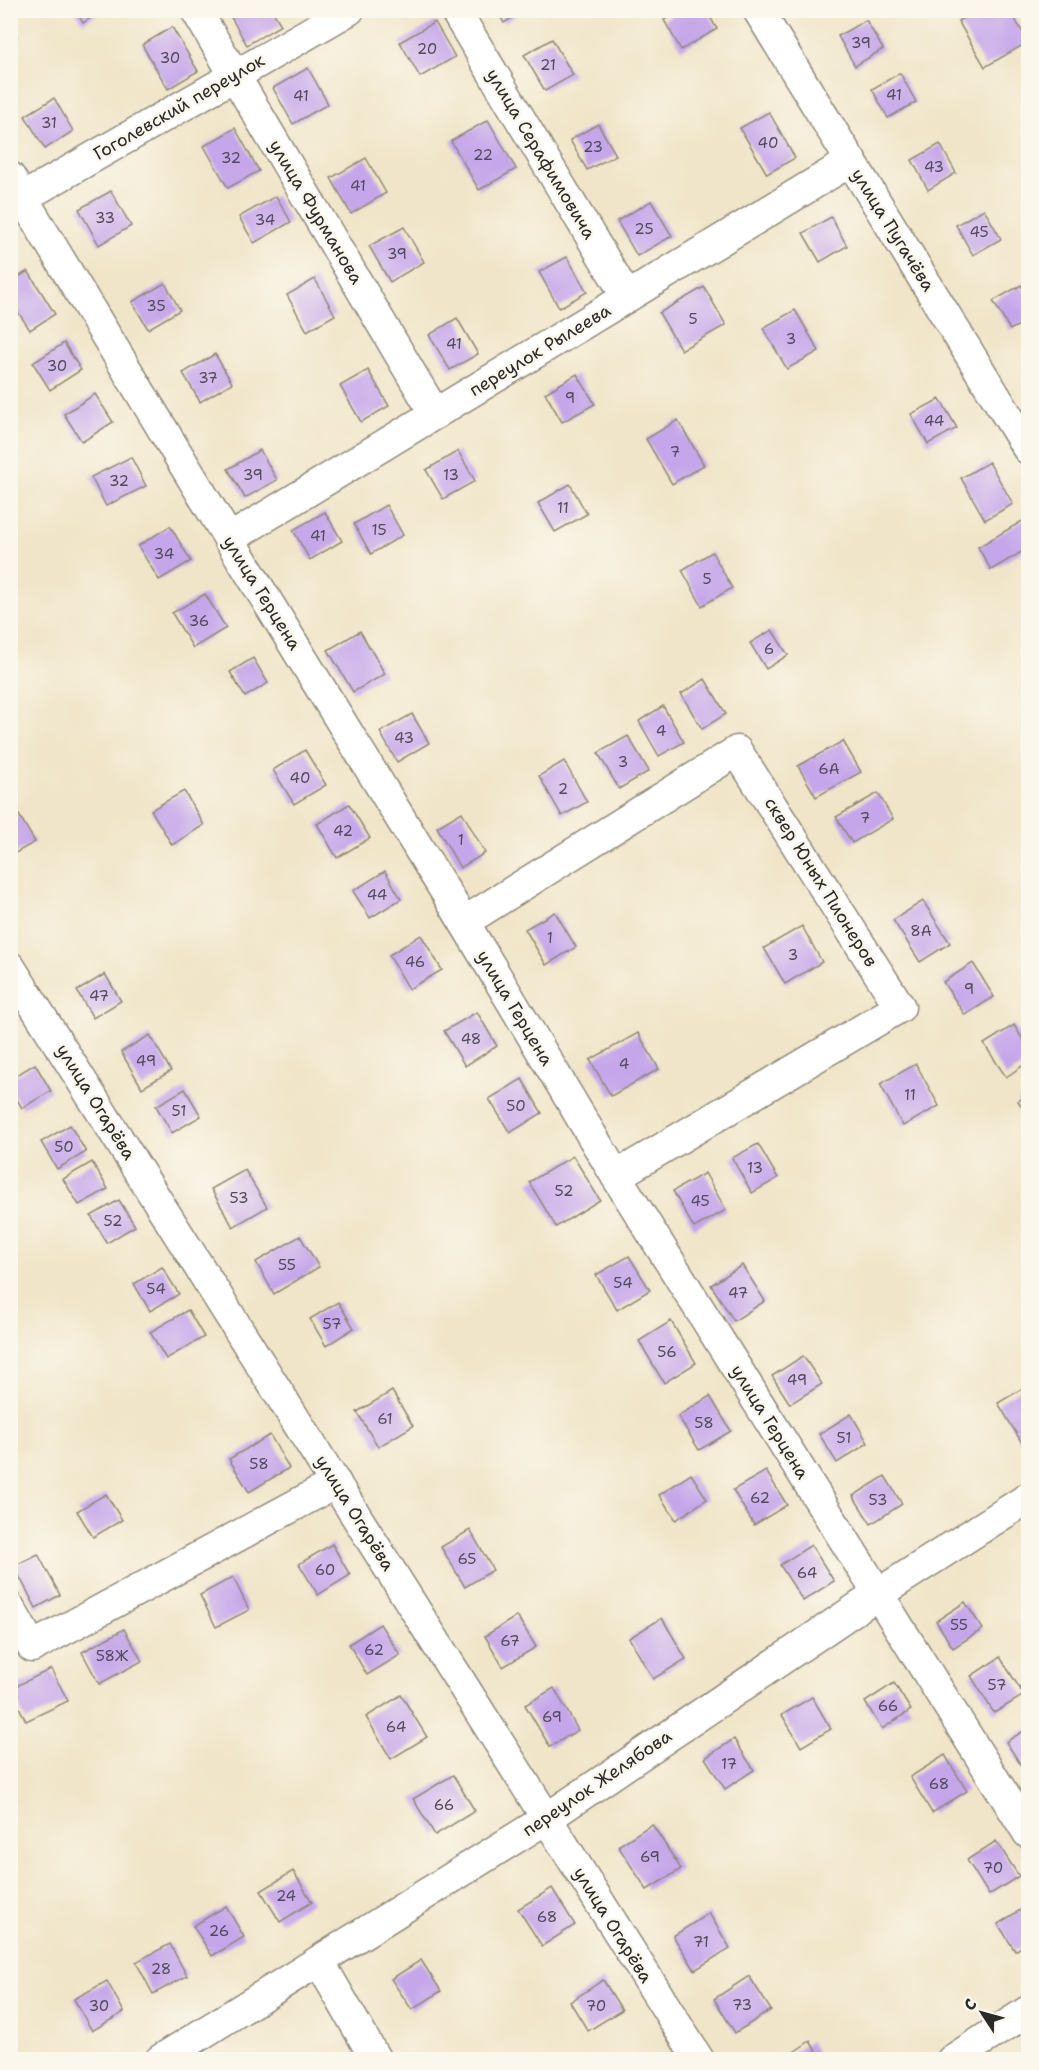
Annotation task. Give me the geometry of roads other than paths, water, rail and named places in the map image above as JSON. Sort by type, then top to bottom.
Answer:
[{"type":"street","name":"улица Фурманова","points":[[196,10],[435,414]]},
{"type":"street","name":"Гоголевский переулок","points":[[15,193],[235,75],[349,10]]},
{"type":"street","name":"улица Серафимовича","points":[[455,10],[627,297]]},
{"type":"street","name":"улица Пугачёва","points":[[758,10],[1029,449]]},
{"type":"street","name":"переулок Рылеева","points":[[229,539],[851,160]]},
{"type":"street","name":"улица Герцена","points":[[15,193],[464,922],[616,1176],[1029,1833]]},
{"type":"street","name":"сквер Юных Пионеров","points":[[464,922],[737,751],[900,1007],[616,1176]]},
{"type":"street","name":"улица Огарёва","points":[[10,967],[699,2060]]},
{"type":"street","points":[[10,1608],[32,1647],[336,1483]]},
{"type":"street","name":"переулок Желябова","points":[[160,2060],[546,1819],[878,1594],[1029,1498]]},
{"type":"street","points":[[319,1961],[376,2060]]},
{"type":"street","points":[[952,2060],[1029,2011]]}]
